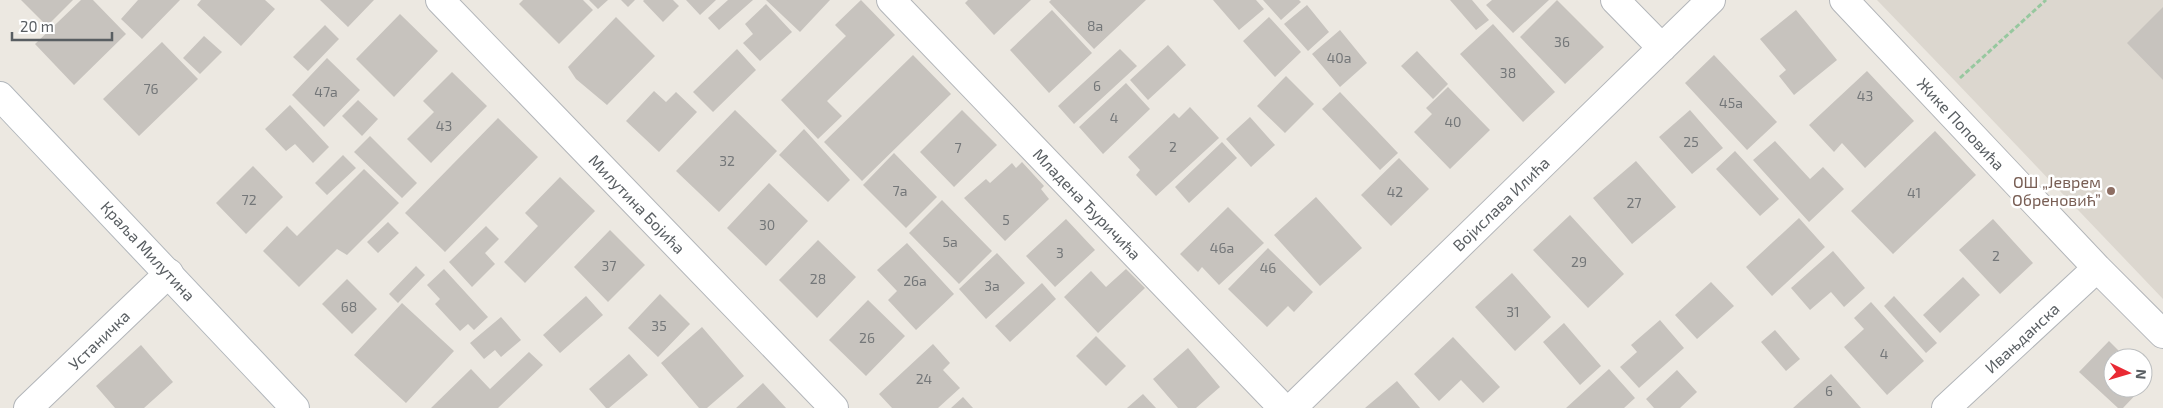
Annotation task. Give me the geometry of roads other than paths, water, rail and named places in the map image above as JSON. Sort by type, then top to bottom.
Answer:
[{"type":"street","name":"Милутина Бојића","points":[[440,0],[834,408]]},
{"type":"street","name":"Младена Ђуричића","points":[[891,0],[1283,408]]},
{"type":"street","points":[[1615,0],[1662,48]]},
{"type":"street","name":"Војислава Илића","points":[[1292,408],[1711,0]]},
{"type":"street","name":"Жике Поповића","points":[[1844,0],[2097,268],[2163,334]]},
{"type":"street","name":"Краља Милутина","points":[[0,96],[295,408]]},
{"type":"street","name":"Ивањданска","points":[[1946,408],[2097,268]]},
{"type":"street","name":"Устаничка","points":[[28,408],[169,273]]},
{"type":"place","name":"ОШ „Јеврем Обреновић”","points":[[2111,191]]}]
